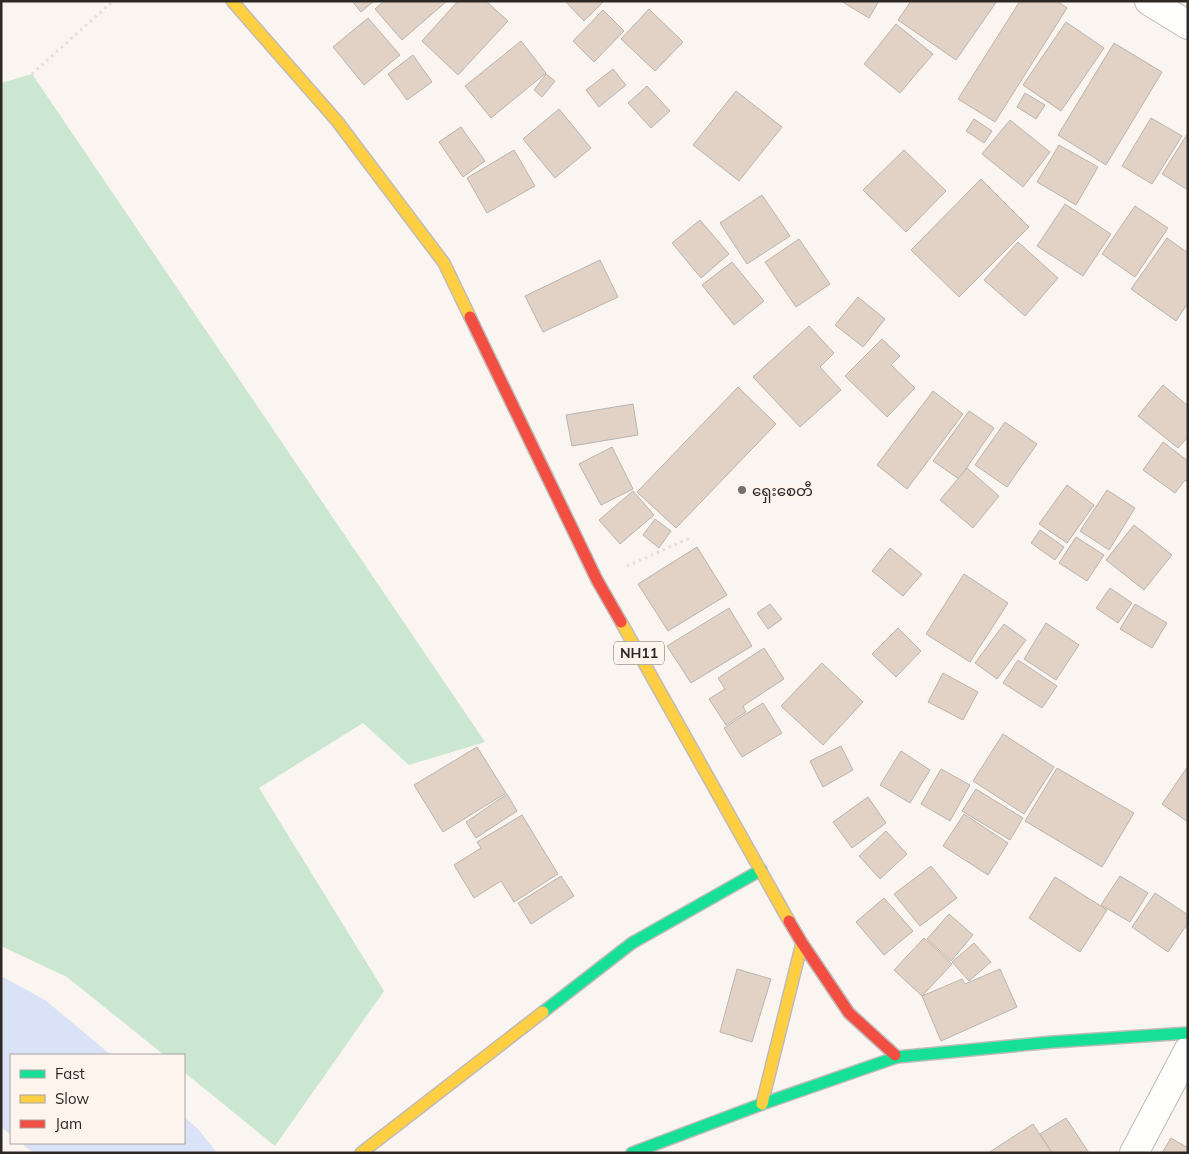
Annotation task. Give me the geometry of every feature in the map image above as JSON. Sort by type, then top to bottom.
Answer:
[{"type":"main road","name":"NH11","points":[[232,1],[337,121],[444,263],[597,580],[802,943],[849,1013],[897,1057]]},
{"type":"main road","points":[[361,1153],[632,944],[761,870]]},
{"type":"main road","points":[[762,1104],[802,943]]},
{"type":"main road","points":[[632,1153],[762,1104],[897,1057],[1053,1042],[1188,1033]]},
{"type":"street","points":[[1149,1],[1188,25]]},
{"type":"street","points":[[1134,1153],[1188,1051]]},
{"type":"path","points":[[32,74],[113,1]]},
{"type":"path","points":[[597,580],[692,536]]},
{"type":"green space","points":[[32,74],[485,742],[409,765],[363,723],[259,788],[384,991],[275,1146],[185,1073],[185,1054],[163,1054],[67,977],[1,946],[1,83]]},
{"type":"water","points":[[1,976],[45,1000],[110,1054],[10,1054],[10,1134],[1,1127]]},
{"type":"water","points":[[185,1118],[198,1129],[217,1153],[34,1153],[22,1144],[185,1144]]},
{"type":"building","points":[[352,1],[374,1],[361,12]]},
{"type":"building","points":[[384,1],[447,1],[402,40],[375,9]]},
{"type":"building","points":[[458,1],[486,1],[508,21],[458,75],[422,41]]},
{"type":"building","points":[[565,1],[604,1],[584,21]]},
{"type":"building","points":[[841,1],[879,1],[869,18]]},
{"type":"building","points":[[911,1],[997,1],[956,60],[898,20]]},
{"type":"building","points":[[1020,1],[1057,1],[1067,8],[995,122],[958,99]]},
{"type":"building","points":[[649,9],[683,42],[655,71],[621,39]]},
{"type":"building","points":[[603,10],[624,31],[594,62],[573,41]]},
{"type":"building","points":[[368,18],[400,55],[364,85],[333,47]]},
{"type":"building","points":[[1066,22],[1104,48],[1061,111],[1023,85]]},
{"type":"building","points":[[896,24],[933,54],[900,93],[864,64]]},
{"type":"building","points":[[521,41],[546,73],[491,118],[465,86]]},
{"type":"building","points":[[1114,43],[1162,72],[1106,165],[1058,135]]},
{"type":"building","points":[[413,55],[432,82],[407,100],[388,74]]},
{"type":"building","points":[[613,69],[626,85],[599,107],[586,90]]},
{"type":"building","points":[[546,74],[555,81],[542,97],[534,90]]},
{"type":"building","points":[[647,86],[670,111],[651,128],[628,103]]},
{"type":"building","points":[[736,91],[782,127],[739,181],[693,145]]},
{"type":"building","points":[[1025,93],[1045,105],[1036,119],[1017,107]]},
{"type":"building","points":[[559,109],[591,148],[555,178],[523,139]]},
{"type":"building","points":[[1151,118],[1182,136],[1152,184],[1122,166]]},
{"type":"building","points":[[974,119],[992,131],[984,143],[966,131]]},
{"type":"building","points":[[1010,120],[1050,152],[1023,187],[982,154]]},
{"type":"building","points":[[461,127],[485,161],[463,177],[439,142]]},
{"type":"building","points":[[1188,133],[1188,190],[1162,174]]},
{"type":"building","points":[[1059,145],[1098,167],[1076,205],[1037,182]]},
{"type":"building","points":[[514,150],[535,186],[487,213],[467,178]]},
{"type":"building","points":[[904,150],[946,191],[906,232],[863,190]]},
{"type":"building","points":[[981,179],[1029,227],[959,297],[911,250]]},
{"type":"building","points":[[762,195],[790,236],[747,264],[720,223]]},
{"type":"building","points":[[1065,204],[1111,234],[1083,276],[1037,246]]},
{"type":"building","points":[[1135,206],[1168,228],[1135,277],[1102,254]]},
{"type":"building","points":[[700,220],[729,254],[701,278],[672,243]]},
{"type":"building","points":[[1167,238],[1188,253],[1188,303],[1176,321],[1131,289]]},
{"type":"building","points":[[799,239],[830,284],[796,307],[765,262]]},
{"type":"building","points":[[1018,242],[1058,278],[1025,316],[984,280]]},
{"type":"building","points":[[600,260],[618,297],[543,332],[525,296]]},
{"type":"building","points":[[732,262],[764,301],[734,325],[702,285]]},
{"type":"building","points":[[858,297],[885,319],[863,347],[835,325]]},
{"type":"building","points":[[809,326],[834,353],[820,367],[841,390],[800,427],[753,377]]},
{"type":"building","points":[[882,339],[900,356],[891,365],[915,388],[887,417],[845,376]]},
{"type":"building","points":[[1163,385],[1188,406],[1188,437],[1178,448],[1138,416]]},
{"type":"building","points":[[738,387],[776,424],[676,528],[637,492]]},
{"type":"building","points":[[933,391],[963,414],[907,489],[877,465]]},
{"type":"building","points":[[633,404],[638,435],[572,446],[566,415]]},
{"type":"building","points":[[969,411],[994,428],[959,479],[933,461]]},
{"type":"building","points":[[1005,422],[1037,444],[1007,487],[975,465]]},
{"type":"building","points":[[1163,442],[1188,461],[1188,482],[1185,480],[1175,493],[1143,470]]},
{"type":"building","points":[[612,447],[633,489],[601,505],[579,464]]},
{"type":"building","points":[[967,468],[999,496],[973,528],[940,500]]},
{"type":"building","points":[[1067,485],[1094,505],[1067,543],[1039,524]]},
{"type":"building","points":[[1107,490],[1135,508],[1109,550],[1080,531]]},
{"type":"building","points":[[633,491],[654,515],[620,544],[599,520]]},
{"type":"building","points":[[655,519],[671,531],[659,548],[643,535]]},
{"type":"building","points":[[1134,525],[1172,555],[1144,590],[1106,560]]},
{"type":"building","points":[[1040,530],[1064,547],[1055,560],[1031,543]]},
{"type":"building","points":[[1076,537],[1104,555],[1087,581],[1059,563]]},
{"type":"building","points":[[697,547],[727,595],[668,631],[638,584]]},
{"type":"building","points":[[890,548],[922,574],[903,596],[872,571]]},
{"type":"building","points":[[964,574],[1008,603],[970,662],[926,634]]},
{"type":"building","points":[[1110,588],[1132,603],[1118,623],[1096,608]]},
{"type":"building","points":[[770,604],[782,619],[768,629],[757,613]]},
{"type":"building","points":[[1135,604],[1167,623],[1152,648],[1120,629]]},
{"type":"building","points":[[729,608],[752,646],[691,683],[667,646]]},
{"type":"building","points":[[1046,623],[1079,645],[1056,680],[1024,659]]},
{"type":"building","points":[[1004,624],[1026,640],[997,679],[975,663]]},
{"type":"building","points":[[898,628],[921,651],[896,677],[872,654]]},
{"type":"building","points":[[764,648],[784,679],[743,706],[746,712],[726,725],[709,699],[725,689],[718,678]]},
{"type":"building","points":[[1018,660],[1057,686],[1042,708],[1003,683]]},
{"type":"building","points":[[822,663],[863,702],[823,745],[781,706]]},
{"type":"building","points":[[943,673],[978,692],[963,720],[928,702]]},
{"type":"building","points":[[763,703],[782,733],[742,757],[724,728]]},
{"type":"building","points":[[1003,734],[1054,767],[1024,814],[973,781]]},
{"type":"building","points":[[841,746],[853,770],[823,787],[810,761]]},
{"type":"building","points":[[477,747],[506,793],[443,832],[414,785]]},
{"type":"building","points":[[901,751],[930,770],[910,803],[880,785]]},
{"type":"building","points":[[1188,766],[1188,822],[1162,804]]},
{"type":"building","points":[[1057,768],[1134,813],[1102,867],[1025,821]]},
{"type":"building","points":[[941,769],[970,785],[950,821],[921,804]]},
{"type":"building","points":[[976,789],[1023,818],[1010,840],[962,811]]},
{"type":"building","points":[[507,794],[517,811],[476,838],[466,822]]},
{"type":"building","points":[[868,797],[886,823],[852,848],[833,822]]},
{"type":"building","points":[[964,814],[1008,843],[988,875],[943,846]]},
{"type":"building","points":[[522,815],[558,874],[514,902],[501,881],[474,898],[454,865],[481,848],[477,842]]},
{"type":"building","points":[[886,831],[907,854],[880,879],[859,856]]},
{"type":"building","points":[[931,866],[957,898],[920,926],[894,894]]},
{"type":"building","points":[[561,876],[574,896],[531,924],[518,903]]},
{"type":"building","points":[[1120,876],[1148,893],[1130,922],[1101,905]]},
{"type":"building","points":[[1055,877],[1107,910],[1080,952],[1029,918]]},
{"type":"building","points":[[1155,893],[1188,915],[1188,923],[1168,952],[1132,927]]},
{"type":"building","points":[[884,898],[913,931],[884,955],[856,922]]},
{"type":"building","points":[[949,914],[973,935],[951,961],[927,939]]},
{"type":"building","points":[[924,938],[952,964],[922,996],[894,970]]},
{"type":"building","points":[[974,943],[991,962],[969,981],[952,962]]},
{"type":"building","points":[[737,969],[771,979],[752,1042],[720,1032]]},
{"type":"building","points":[[1000,969],[1017,1007],[941,1041],[922,996],[962,979],[965,984]]},
{"type":"building","points":[[1066,1118],[1089,1153],[1052,1153],[1040,1134]]},
{"type":"building","points":[[1033,1124],[1052,1153],[988,1153]]},
{"type":"building","points":[[1171,1138],[1188,1148],[1188,1153],[1162,1153]]},
{"type":"traffic: fast","points":[[543,1012],[632,943],[761,870]]},
{"type":"traffic: fast","points":[[895,1055],[897,1057],[1053,1042],[1188,1033]]},
{"type":"traffic: fast","points":[[632,1153],[762,1104],[897,1057]]},
{"type":"traffic: slow","points":[[232,1],[337,121],[444,263],[470,317]]},
{"type":"traffic: slow","points":[[621,622],[789,921]]},
{"type":"traffic: slow","points":[[762,1104],[802,943]]},
{"type":"traffic: slow","points":[[361,1153],[543,1012]]},
{"type":"traffic: jam","points":[[470,317],[597,580],[621,622]]},
{"type":"traffic: jam","points":[[789,921],[849,1013],[895,1055]]},
{"type":"place","name":"ရှေးစေတီ","points":[[742,490]]}]
